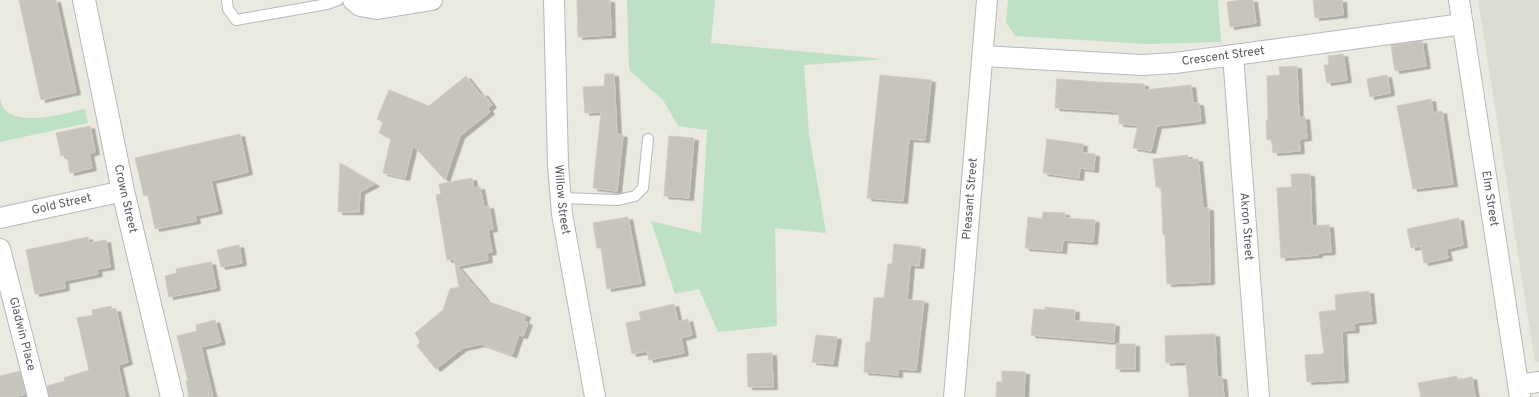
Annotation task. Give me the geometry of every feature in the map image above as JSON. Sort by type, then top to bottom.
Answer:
[{"type":"street","name":"Crown Street","points":[[84,0],[123,191],[172,397]]},
{"type":"street","points":[[353,0],[360,6],[377,9],[432,0]]},
{"type":"street","name":"Willow Street","points":[[554,0],[558,164],[561,198],[595,397]]},
{"type":"street","name":"Pleasant Street","points":[[954,397],[987,0]]},
{"type":"street","name":"Elm Street","points":[[1459,0],[1519,391]]},
{"type":"street","name":"Crescent Street","points":[[983,56],[1142,65],[1175,63],[1463,24]]},
{"type":"street","name":"Akron Street","points":[[1233,55],[1259,397]]},
{"type":"street","name":"Gold Street","points":[[0,218],[123,191]]},
{"type":"street","name":"Gladwin Place","points":[[0,249],[38,397]]},
{"type":"street","points":[[1519,391],[1539,382]]},
{"type":"lane","points":[[227,0],[228,9],[236,20],[327,4],[338,0]]},
{"type":"lane","points":[[561,198],[618,200],[635,196],[643,188],[648,139]]},
{"type":"shaded area","points":[[1478,0],[1539,0],[1539,362],[1535,362]]},
{"type":"green space","points":[[627,0],[715,0],[711,43],[884,59],[804,65],[809,134],[826,233],[775,228],[777,326],[718,332],[699,289],[675,294],[651,221],[701,233],[707,130],[678,126],[663,100],[629,70]]},
{"type":"green space","points":[[1008,0],[1218,0],[1221,42],[1146,44],[1015,36],[1006,22]]},
{"type":"green space","points":[[0,98],[4,109],[11,114],[21,117],[31,118],[55,116],[85,109],[88,123],[0,142]]},
{"type":"building","points":[[19,0],[56,0],[76,92],[41,100]]},
{"type":"building","points":[[577,0],[610,0],[611,35],[578,37]]},
{"type":"building","points":[[1253,0],[1256,23],[1230,27],[1227,2]]},
{"type":"building","points":[[1313,0],[1342,0],[1343,15],[1315,18]]},
{"type":"building","points":[[1422,41],[1426,66],[1395,71],[1391,45]]},
{"type":"building","points":[[1343,54],[1347,80],[1327,83],[1324,65],[1329,65],[1328,56]]},
{"type":"building","points":[[1297,66],[1299,118],[1305,117],[1307,138],[1299,139],[1300,151],[1273,153],[1272,139],[1267,140],[1267,76],[1280,75],[1279,67]]},
{"type":"building","points":[[605,74],[614,74],[617,134],[623,135],[617,191],[593,188],[601,112],[585,113],[583,87],[604,86]]},
{"type":"building","points":[[880,75],[931,80],[925,140],[909,139],[903,201],[867,198]]},
{"type":"building","points":[[1387,75],[1390,93],[1370,97],[1367,79]]},
{"type":"building","points":[[466,76],[481,95],[483,93],[492,105],[488,109],[490,112],[460,136],[445,180],[413,145],[405,178],[383,173],[391,138],[379,133],[383,122],[377,119],[389,90],[429,106]]},
{"type":"building","points":[[1057,79],[1144,84],[1144,90],[1191,85],[1193,103],[1199,103],[1201,121],[1157,126],[1151,151],[1133,148],[1138,125],[1119,124],[1119,112],[1055,108]]},
{"type":"building","points":[[1431,99],[1433,113],[1442,111],[1453,184],[1413,189],[1397,106]]},
{"type":"building","points":[[90,126],[95,152],[89,154],[92,168],[70,173],[67,155],[61,156],[56,133]]},
{"type":"building","points":[[240,134],[248,172],[211,181],[218,211],[195,216],[196,221],[155,229],[148,195],[144,196],[135,158]]},
{"type":"building","points":[[669,136],[694,138],[689,198],[664,196]]},
{"type":"building","points":[[1047,139],[1083,144],[1082,153],[1095,154],[1094,170],[1080,168],[1079,178],[1043,173]]},
{"type":"building","points":[[1188,155],[1188,160],[1198,159],[1203,208],[1209,208],[1210,282],[1167,284],[1161,187],[1156,187],[1153,159]]},
{"type":"building","points":[[340,163],[375,184],[360,192],[359,212],[338,212]]},
{"type":"building","points":[[1291,174],[1310,174],[1312,226],[1329,225],[1331,252],[1318,253],[1318,255],[1281,258],[1277,188],[1292,187]]},
{"type":"building","points":[[472,178],[474,188],[480,187],[484,207],[489,206],[493,229],[488,230],[492,252],[487,253],[488,260],[457,266],[487,301],[526,315],[524,321],[528,323],[523,336],[519,335],[512,355],[481,344],[463,348],[436,369],[417,346],[420,342],[415,333],[443,310],[450,289],[459,287],[454,259],[447,260],[436,195],[441,194],[439,184]]},
{"type":"building","points":[[1043,212],[1065,213],[1065,218],[1095,220],[1093,242],[1063,240],[1062,251],[1025,248],[1028,217],[1042,219]]},
{"type":"building","points":[[628,217],[641,283],[607,289],[601,248],[597,248],[593,223]]},
{"type":"building","points":[[1459,218],[1463,245],[1446,249],[1448,258],[1424,263],[1421,246],[1411,248],[1407,229]]},
{"type":"building","points":[[88,237],[89,243],[106,240],[110,267],[97,269],[98,274],[64,281],[65,288],[35,294],[26,250]]},
{"type":"building","points":[[894,244],[921,247],[919,266],[910,265],[907,300],[924,301],[916,370],[898,369],[898,375],[864,372],[866,342],[870,342],[874,298],[884,298],[888,264],[892,264]]},
{"type":"building","points":[[239,245],[242,263],[221,267],[217,250]]},
{"type":"building","points":[[211,262],[216,288],[169,297],[165,276],[177,273],[176,269]]},
{"type":"building","points":[[1369,291],[1372,321],[1354,323],[1355,330],[1342,331],[1344,380],[1307,382],[1305,355],[1324,354],[1319,312],[1336,310],[1335,295]]},
{"type":"building","points":[[674,304],[678,322],[688,319],[692,335],[681,338],[684,353],[649,360],[647,351],[632,354],[626,323],[641,320],[639,312]]},
{"type":"building","points":[[111,306],[112,310],[116,309],[128,362],[118,365],[125,397],[49,397],[47,386],[65,381],[64,378],[89,370],[77,318],[93,315],[92,310]]},
{"type":"building","points":[[1045,307],[1075,310],[1074,321],[1115,324],[1114,342],[1031,335],[1034,309],[1045,310]]},
{"type":"building","points":[[215,320],[221,342],[201,347],[213,397],[189,397],[186,381],[188,381],[177,336],[197,331],[196,325]]},
{"type":"building","points":[[1215,334],[1217,377],[1222,377],[1224,397],[1189,397],[1186,362],[1166,363],[1165,336]]},
{"type":"building","points":[[816,335],[837,337],[833,364],[812,362]]},
{"type":"building","points":[[1116,344],[1135,344],[1135,369],[1116,369]]},
{"type":"building","points":[[772,353],[773,387],[748,387],[747,354]]},
{"type":"building","points":[[20,371],[25,394],[14,397],[0,397],[0,376]]},
{"type":"building","points":[[1002,371],[1025,372],[1024,397],[996,397],[997,382],[1002,382]]},
{"type":"building","points":[[1457,376],[1458,380],[1472,377],[1475,397],[1421,397],[1418,383]]}]
